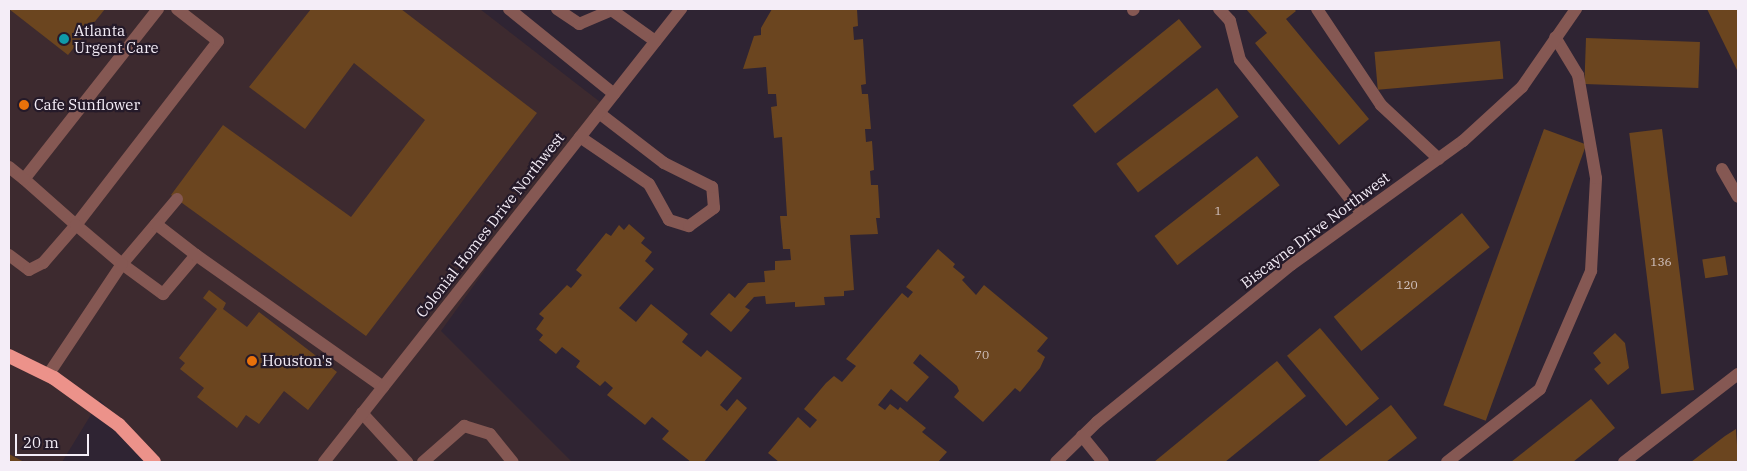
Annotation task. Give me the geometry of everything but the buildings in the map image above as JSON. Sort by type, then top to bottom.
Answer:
[{"type":"highway","points":[[9,356],[48,375],[119,425],[154,462]]},
{"type":"street","points":[[24,179],[158,9]]},
{"type":"street","points":[[9,255],[29,270],[44,262],[76,225],[218,41],[177,9]]},
{"type":"street","points":[[509,9],[614,94]]},
{"type":"street","points":[[557,9],[579,24],[614,10],[655,41]]},
{"type":"street","name":"Colonial Homes Drive Northwest","points":[[324,462],[681,9]]},
{"type":"street","points":[[1219,9],[1230,21],[1240,60],[1362,214]]},
{"type":"street","points":[[1317,9],[1381,105],[1438,159]]},
{"type":"street","name":"Biscayne Drive Northwest","points":[[1056,462],[1082,436],[1291,266],[1463,141],[1522,87],[1576,9]]},
{"type":"street","points":[[1447,462],[1540,389],[1591,271],[1596,178],[1578,75],[1555,37]]},
{"type":"street","points":[[580,137],[649,184],[668,220],[689,226],[714,208],[712,187],[664,164],[599,113]]},
{"type":"street","points":[[9,167],[122,264],[163,294],[196,255]]},
{"type":"street","points":[[1722,169],[1738,197]]},
{"type":"street","points":[[48,375],[122,264],[177,199]]},
{"type":"street","points":[[156,224],[196,255],[383,387]]},
{"type":"street","points":[[1624,462],[1738,374]]},
{"type":"street","points":[[362,413],[407,462]]},
{"type":"street","points":[[423,462],[464,426],[490,434],[513,462]]},
{"type":"street","points":[[1082,436],[1103,462]]},
{"type":"shaded area","points":[[9,9],[480,9],[604,105],[441,331],[572,462],[156,462],[100,400],[62,462],[9,462]]},
{"type":"place","name":"Atlanta Urgent Care","points":[[64,39]]},
{"type":"place","name":"Cafe Sunflower","points":[[24,105]]},
{"type":"place","name":"Houston's","points":[[252,361]]}]
